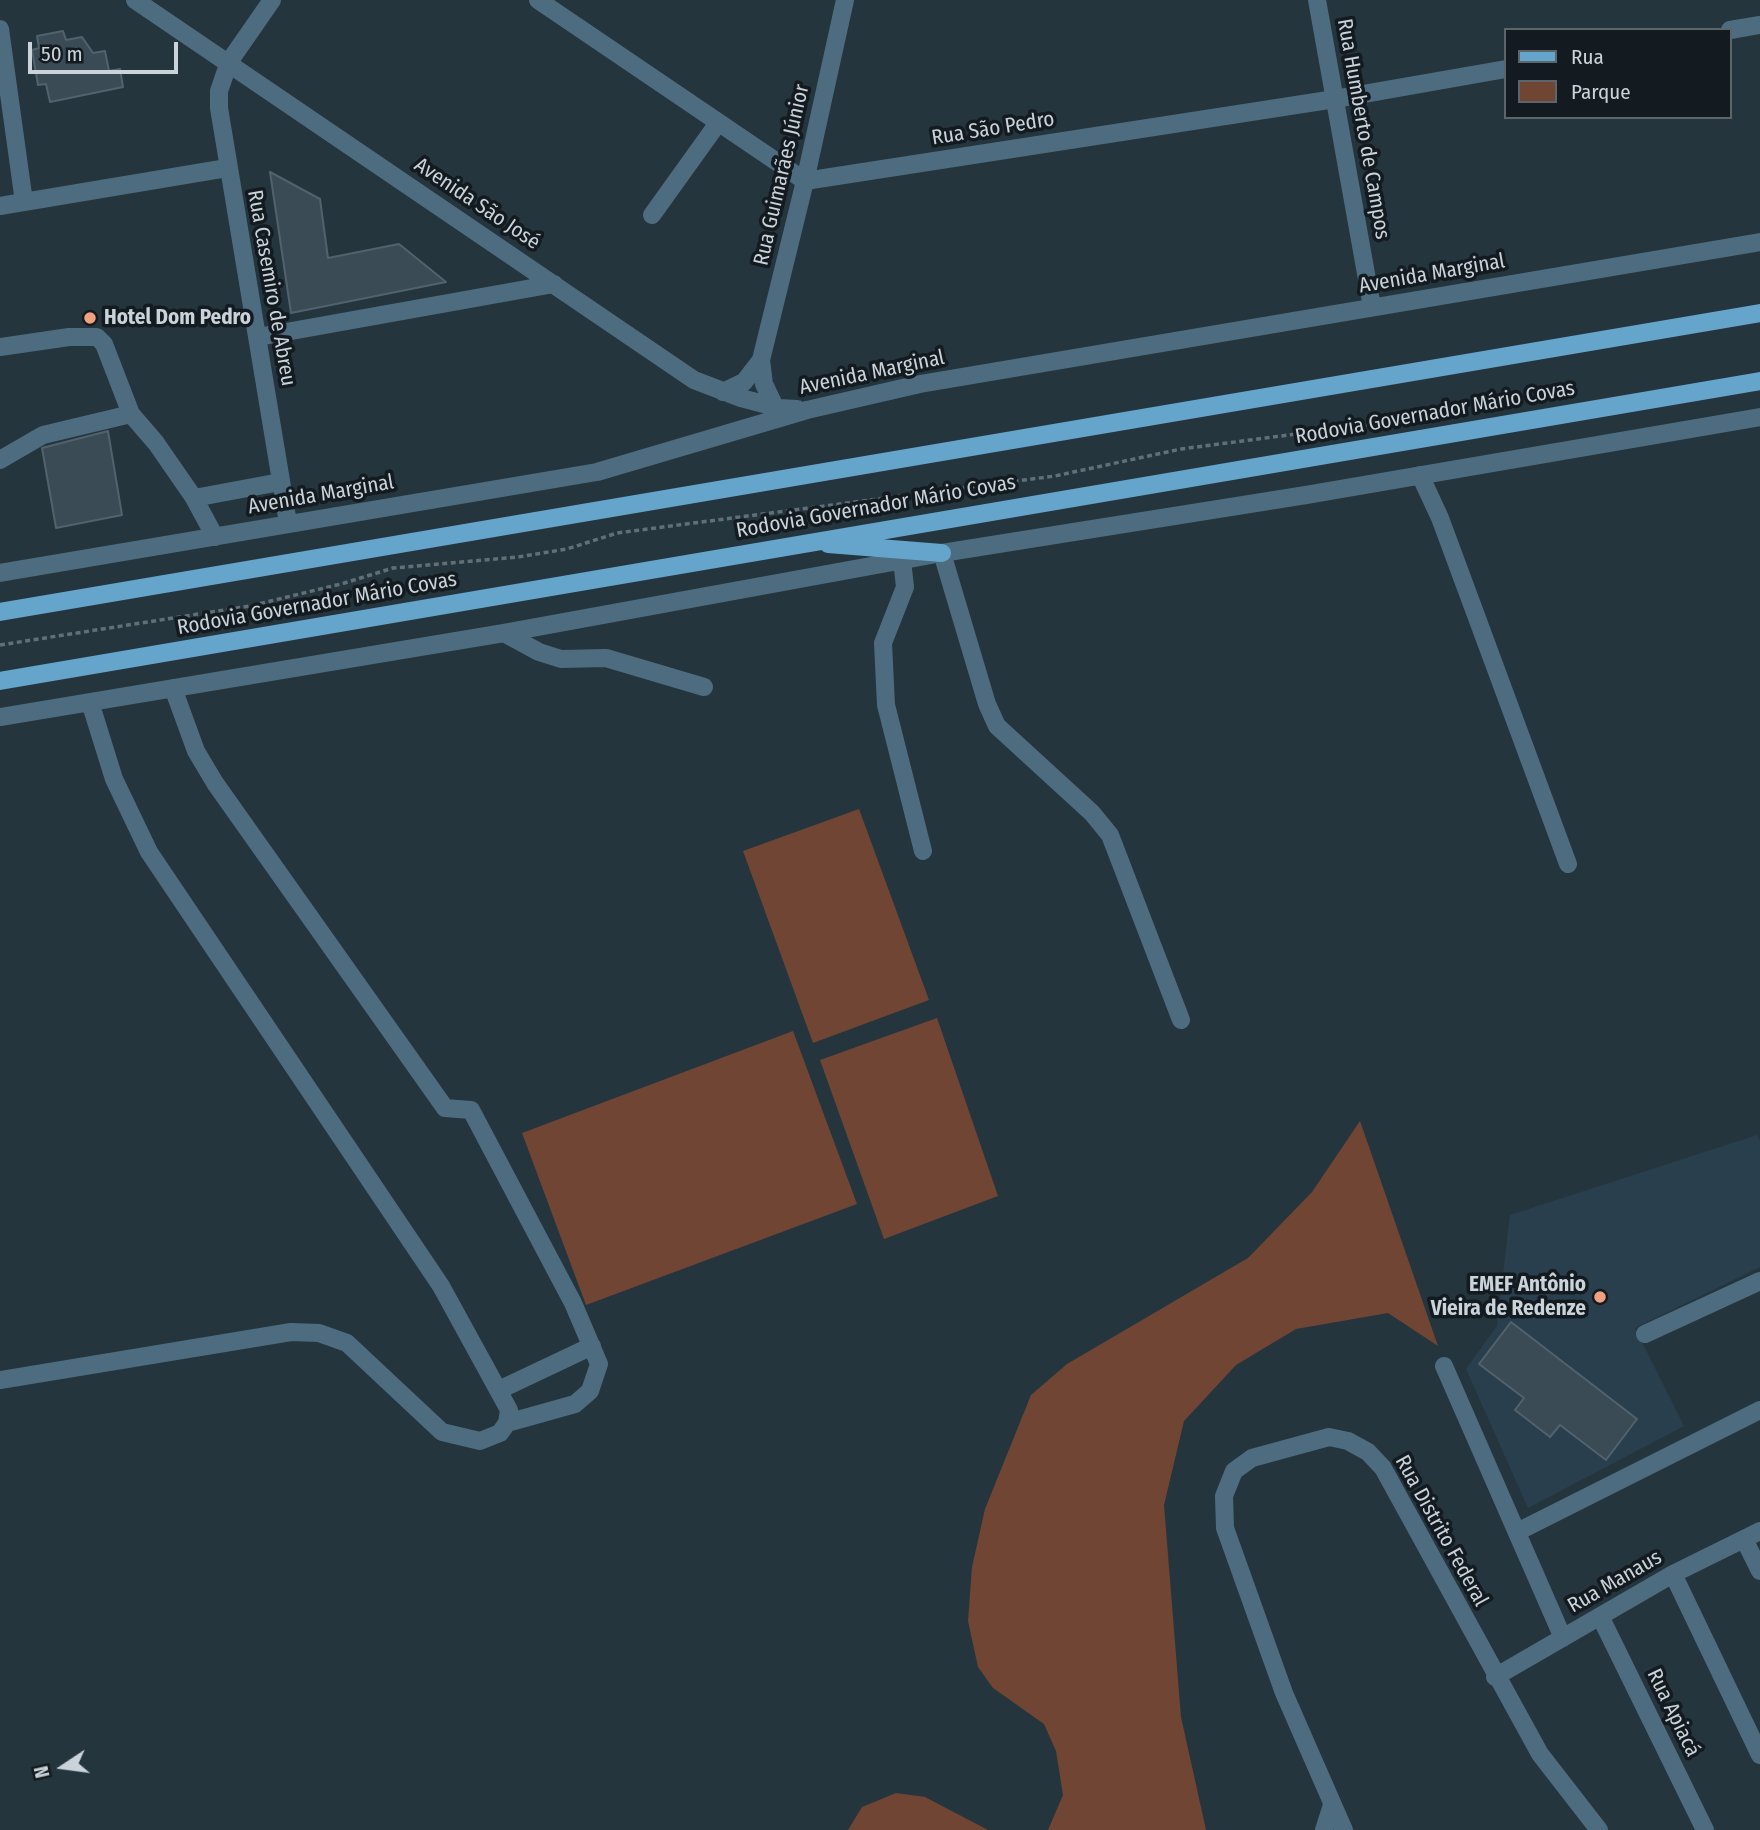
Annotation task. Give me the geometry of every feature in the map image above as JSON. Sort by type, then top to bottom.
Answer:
[{"type":"main road","name":"Rodovia Governador Mário Covas","points":[[0,612],[1760,313]]},
{"type":"main road","name":"Rodovia Governador Mário Covas","points":[[0,681],[801,542],[1760,381]]},
{"type":"main road","points":[[801,542],[943,553]]},
{"type":"street","name":"Avenida São José","points":[[135,0],[694,380],[723,392],[775,407],[807,410]]},
{"type":"street","name":"Rua Casemiro de Abreu","points":[[272,0],[229,62],[219,91],[227,168],[288,523]]},
{"type":"street","points":[[538,0],[805,181]]},
{"type":"street","name":"Rua Guimarães Júnior","points":[[775,407],[764,384],[761,360],[805,181],[845,0]]},
{"type":"street","name":"Rua Humberto de Campos","points":[[1317,0],[1372,307]]},
{"type":"street","points":[[1732,30],[1760,25]]},
{"type":"street","points":[[0,29],[24,202]]},
{"type":"street","name":"Rua São Pedro","points":[[805,181],[1335,99],[1504,69]]},
{"type":"street","points":[[652,215],[718,122]]},
{"type":"street","points":[[0,206],[227,168]]},
{"type":"street","name":"Avenida Marginal","points":[[0,573],[597,472],[807,410],[920,384],[1760,242]]},
{"type":"street","points":[[258,337],[554,284]]},
{"type":"street","points":[[0,347],[69,337],[97,337],[104,344],[131,414],[156,443],[194,498],[215,537]]},
{"type":"street","name":"Rua Guimarães Júnior","points":[[723,392],[744,382],[761,360]]},
{"type":"street","points":[[0,460],[43,435],[131,414]]},
{"type":"street","points":[[0,717],[504,632],[902,560],[1760,416]]},
{"type":"street","points":[[1420,475],[1440,518],[1568,864]]},
{"type":"street","points":[[194,498],[280,482]]},
{"type":"street","points":[[943,553],[987,704],[997,726],[1092,813],[1110,835],[1181,1020]]},
{"type":"street","points":[[902,560],[905,587],[883,643],[886,705],[923,851]]},
{"type":"street","points":[[504,632],[539,652],[561,659],[606,658],[704,687]]},
{"type":"street","points":[[173,688],[196,751],[239,817],[445,1108],[471,1110],[573,1303],[599,1364],[590,1391],[575,1404],[507,1423]]},
{"type":"street","points":[[0,1380],[291,1332],[319,1333],[347,1343],[442,1432],[480,1441],[500,1433],[507,1423],[509,1410],[441,1286],[149,852],[114,779],[90,702]]},
{"type":"street","points":[[1645,1334],[1760,1281]]},
{"type":"street","points":[[499,1390],[592,1346]]},
{"type":"street","points":[[1444,1366],[1519,1531],[1563,1638]]},
{"type":"street","points":[[1519,1531],[1760,1410]]},
{"type":"street","name":"Rua Distrito Federal","points":[[1344,1830],[1284,1693],[1225,1528],[1224,1496],[1234,1471],[1252,1458],[1329,1437],[1348,1441],[1368,1452],[1383,1468],[1540,1754],[1599,1830]]},
{"type":"street","points":[[1752,1535],[1760,1571]]},
{"type":"street","name":"Rua Manaus","points":[[1495,1676],[1673,1574],[1752,1535]]},
{"type":"street","points":[[1673,1574],[1760,1755]]},
{"type":"street","name":"Rua Apiacá","points":[[1600,1616],[1704,1830]]},
{"type":"street","points":[[1324,1830],[1332,1805]]},
{"type":"path","points":[[0,645],[250,606],[341,584],[393,568],[518,557],[567,549],[617,533],[1055,476],[1181,449],[1428,417]]},
{"type":"shaded area","name":"EMEF Antônio Vieira de Redenze","points":[[1757,1135],[1760,1141],[1760,1267],[1635,1328],[1684,1426],[1528,1508],[1466,1369],[1497,1326],[1510,1215]]},
{"type":"green space","points":[[859,809],[929,1000],[813,1043],[743,851]]},
{"type":"green space","points":[[937,1018],[998,1196],[884,1239],[820,1060]]},
{"type":"green space","points":[[793,1031],[857,1204],[586,1305],[522,1133]]},
{"type":"green space","points":[[1360,1121],[1438,1346],[1388,1313],[1296,1329],[1236,1365],[1184,1421],[1164,1505],[1181,1717],[1206,1830],[1048,1830],[1063,1795],[1056,1751],[1044,1724],[993,1688],[978,1667],[968,1621],[972,1567],[985,1509],[1031,1395],[1067,1364],[1248,1258],[1312,1192]]},
{"type":"green space","points":[[896,1793],[925,1797],[988,1830],[848,1830],[862,1807]]},
{"type":"building","points":[[63,31],[66,40],[82,37],[93,53],[105,51],[109,71],[120,69],[123,87],[50,102],[46,84],[38,85],[32,50],[39,48],[37,36]]},
{"type":"building","points":[[270,172],[320,199],[328,258],[399,244],[446,282],[291,313]]},
{"type":"building","points":[[108,431],[122,515],[56,528],[42,448]]},
{"type":"building","points":[[1511,1322],[1637,1419],[1606,1460],[1560,1425],[1550,1437],[1515,1410],[1524,1398],[1479,1364]]},
{"type":"place","name":"Hotel Dom Pedro","points":[[90,318]]},
{"type":"place","name":"EMEF Antônio Vieira de Redenze","points":[[1600,1297]]}]
